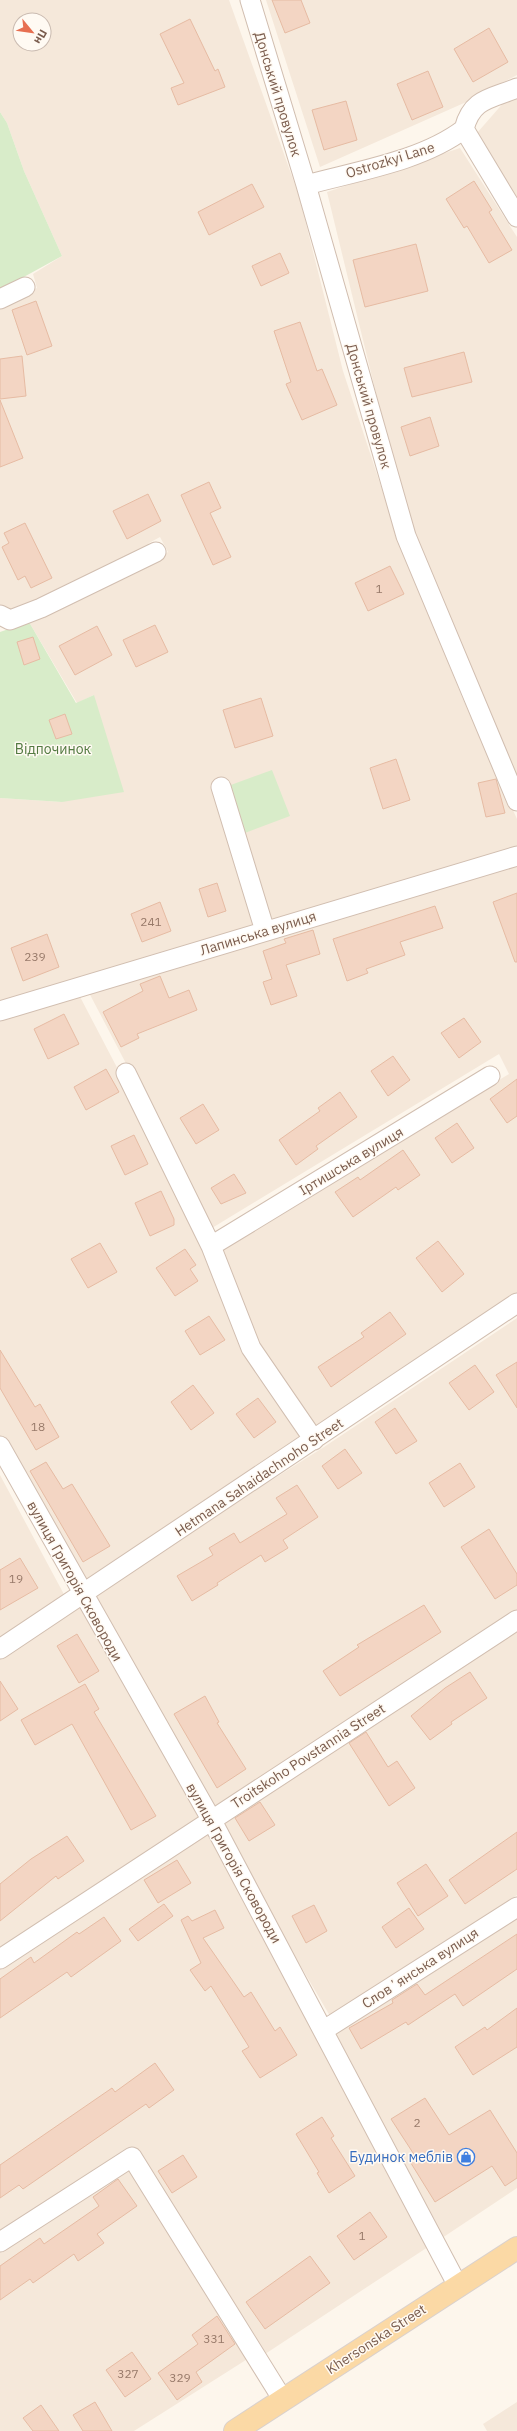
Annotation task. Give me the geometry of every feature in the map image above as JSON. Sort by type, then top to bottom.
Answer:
[{"type":"main road","name":"Khersonska Street","points":[[235,2431],[517,2248]]},
{"type":"street","name":"Донський провулок","points":[[250,0],[306,185],[406,536],[517,801]]},
{"type":"street","points":[[517,88],[479,102],[470,112],[464,129],[517,217]]},
{"type":"street","name":"Ostrozkyi Lane","points":[[306,185],[408,157],[448,141],[464,129]]},
{"type":"street","points":[[0,298],[25,288]]},
{"type":"street","points":[[0,615],[10,620],[41,608],[156,552]]},
{"type":"street","points":[[221,788],[265,931]]},
{"type":"street","name":"Лапинська вулиця","points":[[0,1011],[517,856]]},
{"type":"street","points":[[126,1073],[211,1246],[251,1348],[314,1440]]},
{"type":"street","name":"Іртишська вулиця","points":[[211,1246],[490,1076]]},
{"type":"street","name":"Hetmana Sahaidachnoho Street","points":[[0,1650],[517,1303]]},
{"type":"street","name":"вулиця Григорія Сковороди","points":[[0,1446],[211,1819],[324,2030],[458,2286]]},
{"type":"street","name":"Troitskoho Povstannia Street","points":[[0,1959],[211,1819],[517,1620]]},
{"type":"street","name":"Словʼянська вулиця","points":[[324,2030],[517,1907]]},
{"type":"street","points":[[0,2242],[132,2157],[283,2400]]},
{"type":"shaded area","points":[[0,0],[229,0],[299,196],[343,371],[398,538],[462,697],[517,819],[517,849],[0,1007],[0,798],[62,802],[94,695],[77,703],[29,622],[142,569],[168,552],[160,537],[149,543],[145,552],[13,612],[2,609],[0,604],[0,305],[37,288],[33,274],[62,256],[24,171],[7,123],[0,112]]},
{"type":"shaded area","points":[[266,0],[517,0],[517,75],[464,103],[320,167]]},
{"type":"shaded area","points":[[517,95],[517,201],[477,133],[505,101]]},
{"type":"shaded area","points":[[460,148],[517,237],[517,790],[410,533],[327,192]]},
{"type":"shaded area","points":[[517,862],[517,1295],[317,1434],[255,1346],[217,1250],[509,1074],[499,1054],[212,1228],[86,987]]},
{"type":"shaded area","points":[[77,991],[170,1169],[304,1439],[83,1590],[0,1440],[0,1017]]},
{"type":"shaded area","points":[[517,1318],[517,1614],[212,1816],[88,1596],[324,1447]]},
{"type":"shaded area","points":[[0,1475],[67,1600],[0,1644]]},
{"type":"shaded area","points":[[82,1600],[206,1818],[0,1948],[0,1655]]},
{"type":"shaded area","points":[[517,1626],[517,1895],[330,2016],[215,1820]]},
{"type":"shaded area","points":[[210,1822],[434,2243],[259,2358],[133,2154],[0,2237],[0,1963]]},
{"type":"shaded area","points":[[517,1912],[517,2188],[436,2242],[332,2026]]},
{"type":"shaded area","points":[[131,2160],[249,2358],[134,2431],[0,2431],[0,2246]]},
{"type":"shaded area","points":[[517,2402],[517,2431],[487,2431],[483,2424]]},
{"type":"green space","points":[[0,112],[7,123],[24,171],[62,256],[0,290]]},
{"type":"green space","name":"Відпочинок","points":[[29,622],[76,703],[94,695],[124,792],[62,802],[0,798],[0,632]]},
{"type":"green space","points":[[272,770],[290,816],[245,833],[228,786]]},
{"type":"building","points":[[272,0],[301,0],[310,23],[285,33]]},
{"type":"building","points":[[190,19],[215,71],[218,69],[225,87],[178,105],[171,88],[184,83],[160,34]]},
{"type":"building","points":[[489,28],[508,62],[473,82],[454,49]]},
{"type":"building","points":[[428,71],[443,107],[412,120],[397,84]]},
{"type":"building","points":[[346,101],[357,140],[324,150],[312,110]]},
{"type":"building","points":[[474,181],[492,210],[489,212],[512,250],[489,263],[467,226],[464,228],[446,199]]},
{"type":"building","points":[[252,184],[264,207],[209,235],[198,212]]},
{"type":"building","points":[[416,244],[428,291],[365,307],[353,260]]},
{"type":"building","points":[[280,253],[289,273],[261,286],[252,266]]},
{"type":"building","points":[[36,301],[52,346],[27,355],[12,310]]},
{"type":"building","points":[[300,322],[317,371],[322,369],[337,405],[302,420],[286,384],[291,382],[274,331]]},
{"type":"building","points":[[464,352],[472,382],[412,397],[404,368]]},
{"type":"building","points":[[22,356],[26,396],[0,399],[0,359]]},
{"type":"building","points":[[0,400],[23,458],[0,467]]},
{"type":"building","points":[[430,417],[439,446],[410,456],[401,427]]},
{"type":"building","points":[[209,482],[221,508],[210,513],[231,557],[213,565],[181,495]]},
{"type":"building","points":[[148,494],[161,521],[127,539],[113,511]]},
{"type":"building","points":[[25,523],[52,578],[31,588],[25,576],[18,580],[2,547],[9,543],[4,533]]},
{"type":"building","points":[[390,566],[404,594],[368,611],[355,583]]},
{"type":"building","points":[[155,625],[168,652],[136,667],[123,640]]},
{"type":"building","points":[[97,626],[112,655],[75,675],[59,646]]},
{"type":"building","points":[[33,637],[40,659],[24,665],[17,642]]},
{"type":"building","points":[[261,698],[273,736],[235,748],[223,710]]},
{"type":"building","points":[[65,714],[72,734],[56,739],[49,720]]},
{"type":"building","points":[[396,759],[410,800],[383,809],[370,768]]},
{"type":"building","points":[[496,779],[505,813],[486,817],[478,783]]},
{"type":"building","points":[[217,883],[226,911],[208,917],[199,889]]},
{"type":"building","points":[[517,893],[517,962],[515,962],[493,902]]},
{"type":"building","points":[[160,902],[171,931],[142,942],[131,914]]},
{"type":"building","points":[[435,906],[443,928],[400,942],[405,955],[366,969],[368,973],[347,981],[333,939]]},
{"type":"building","points":[[313,930],[320,954],[286,965],[297,996],[271,1005],[263,982],[272,979],[263,951],[286,943],[284,939]]},
{"type":"building","points":[[47,934],[59,967],[23,981],[11,948]]},
{"type":"building","points":[[160,976],[169,998],[189,990],[197,1010],[137,1034],[139,1038],[121,1047],[103,1012],[143,991],[140,984]]},
{"type":"building","points":[[64,1014],[79,1044],[48,1059],[34,1029]]},
{"type":"building","points":[[464,1018],[481,1042],[459,1058],[441,1033]]},
{"type":"building","points":[[393,1056],[410,1080],[388,1096],[371,1071]]},
{"type":"building","points":[[106,1069],[119,1092],[86,1110],[74,1087]]},
{"type":"building","points":[[517,1079],[517,1116],[507,1123],[490,1099]]},
{"type":"building","points":[[340,1092],[357,1117],[316,1146],[318,1149],[296,1165],[279,1140],[320,1111],[318,1108]]},
{"type":"building","points":[[203,1104],[219,1130],[196,1144],[180,1118]]},
{"type":"building","points":[[457,1123],[474,1148],[452,1163],[435,1138]]},
{"type":"building","points":[[134,1135],[148,1164],[125,1175],[111,1146]]},
{"type":"building","points":[[403,1150],[420,1175],[398,1190],[396,1187],[353,1217],[335,1192],[358,1177],[360,1180]]},
{"type":"building","points":[[234,1174],[246,1193],[221,1204],[211,1188]]},
{"type":"building","points":[[161,1191],[174,1219],[174,1225],[150,1236],[135,1203]]},
{"type":"building","points":[[438,1241],[464,1274],[442,1292],[416,1258]]},
{"type":"building","points":[[100,1243],[117,1272],[88,1288],[71,1259]]},
{"type":"building","points":[[185,1249],[196,1265],[190,1269],[198,1281],[175,1296],[156,1268]]},
{"type":"building","points":[[390,1312],[406,1334],[331,1387],[318,1367],[364,1337],[361,1333]]},
{"type":"building","points":[[209,1316],[225,1340],[200,1355],[185,1331]]},
{"type":"building","points":[[0,1350],[35,1407],[40,1404],[59,1437],[36,1450],[0,1388]]},
{"type":"building","points":[[517,1362],[517,1408],[496,1375]]},
{"type":"building","points":[[475,1365],[494,1392],[469,1410],[449,1383]]},
{"type":"building","points":[[193,1385],[214,1413],[191,1430],[171,1402]]},
{"type":"building","points":[[258,1398],[276,1422],[254,1438],[236,1414]]},
{"type":"building","points":[[395,1408],[417,1441],[396,1454],[375,1422]]},
{"type":"building","points":[[345,1449],[362,1473],[338,1489],[322,1466]]},
{"type":"building","points":[[46,1462],[63,1489],[72,1484],[110,1546],[83,1562],[30,1471]]},
{"type":"building","points":[[460,1463],[475,1487],[444,1507],[429,1483]]},
{"type":"building","points":[[297,1485],[318,1517],[283,1540],[288,1548],[265,1562],[261,1555],[192,1601],[177,1576],[213,1555],[209,1548],[234,1533],[240,1543],[287,1514],[276,1498]]},
{"type":"building","points":[[489,1529],[517,1574],[517,1585],[495,1599],[461,1547]]},
{"type":"building","points":[[20,1558],[38,1588],[0,1610],[0,1570]]},
{"type":"building","points":[[424,1605],[441,1632],[340,1696],[323,1671],[359,1647],[357,1645]]},
{"type":"building","points":[[77,1634],[99,1671],[79,1683],[57,1646]]},
{"type":"building","points":[[470,1672],[487,1698],[451,1722],[452,1724],[430,1740],[411,1716],[445,1688]]},
{"type":"building","points":[[0,1681],[18,1709],[0,1721]]},
{"type":"building","points":[[85,1684],[99,1709],[94,1712],[156,1816],[131,1830],[72,1724],[35,1745],[21,1720]]},
{"type":"building","points":[[205,1696],[219,1722],[217,1723],[246,1769],[217,1788],[174,1714]]},
{"type":"building","points":[[366,1732],[388,1767],[397,1761],[415,1788],[389,1806],[349,1743]]},
{"type":"building","points":[[260,1802],[275,1825],[249,1841],[235,1818]]},
{"type":"building","points":[[517,1832],[517,1869],[465,1904],[449,1880]]},
{"type":"building","points":[[67,1836],[84,1861],[58,1879],[56,1876],[0,1921],[0,1884],[31,1859]]},
{"type":"building","points":[[177,1860],[191,1883],[158,1903],[144,1880]]},
{"type":"building","points":[[426,1864],[448,1896],[418,1916],[397,1883]]},
{"type":"building","points":[[164,1904],[173,1916],[138,1941],[129,1929]]},
{"type":"building","points":[[314,1905],[327,1931],[306,1943],[292,1916]]},
{"type":"building","points":[[409,1908],[424,1929],[396,1948],[382,1927]]},
{"type":"building","points":[[215,1910],[224,1928],[203,1938],[244,1997],[251,1992],[275,2031],[280,2027],[297,2055],[260,2078],[242,2051],[249,2047],[211,1986],[205,1991],[190,1970],[201,1963],[181,1920],[188,1916],[192,1921]]},
{"type":"building","points":[[104,1917],[121,1941],[71,1977],[67,1972],[0,2018],[0,1979],[31,1957],[34,1963],[77,1932],[79,1934]]},
{"type":"building","points":[[517,1934],[517,1969],[463,2006],[455,1994],[408,2025],[406,2022],[361,2049],[349,2028],[393,2003],[392,2000],[417,1984],[425,1995]]},
{"type":"building","points":[[517,2008],[517,2047],[473,2075],[455,2047],[485,2027],[487,2030]]},
{"type":"building","points":[[155,2063],[174,2090],[149,2108],[146,2104],[23,2189],[19,2185],[0,2198],[0,2165],[112,2088],[115,2092]]},
{"type":"building","name":"Будинок меблів","points":[[425,2098],[449,2135],[490,2110],[517,2153],[517,2178],[505,2186],[492,2166],[435,2202],[409,2160],[415,2156],[391,2119]]},
{"type":"building","points":[[322,2117],[334,2136],[331,2138],[355,2176],[329,2193],[317,2173],[319,2172],[296,2134]]},
{"type":"building","points":[[183,2155],[197,2177],[172,2193],[158,2171]]},
{"type":"building","points":[[118,2179],[137,2206],[97,2234],[104,2243],[78,2261],[74,2254],[33,2283],[30,2279],[0,2300],[0,2266],[40,2238],[44,2244],[99,2206],[93,2197]]},
{"type":"building","points":[[370,2212],[387,2237],[354,2260],[337,2236]]},
{"type":"building","points":[[310,2256],[330,2283],[265,2329],[246,2302]]},
{"type":"building","points":[[217,2316],[235,2344],[196,2372],[202,2382],[177,2400],[158,2373],[198,2344],[192,2335]]},
{"type":"building","points":[[132,2352],[151,2379],[125,2397],[106,2370]]},
{"type":"building","points":[[95,2402],[112,2431],[83,2431],[73,2415]]},
{"type":"building","points":[[41,2405],[59,2431],[33,2431],[23,2418]]},
{"type":"place","name":"Будинок меблів","points":[[466,2157]]}]
